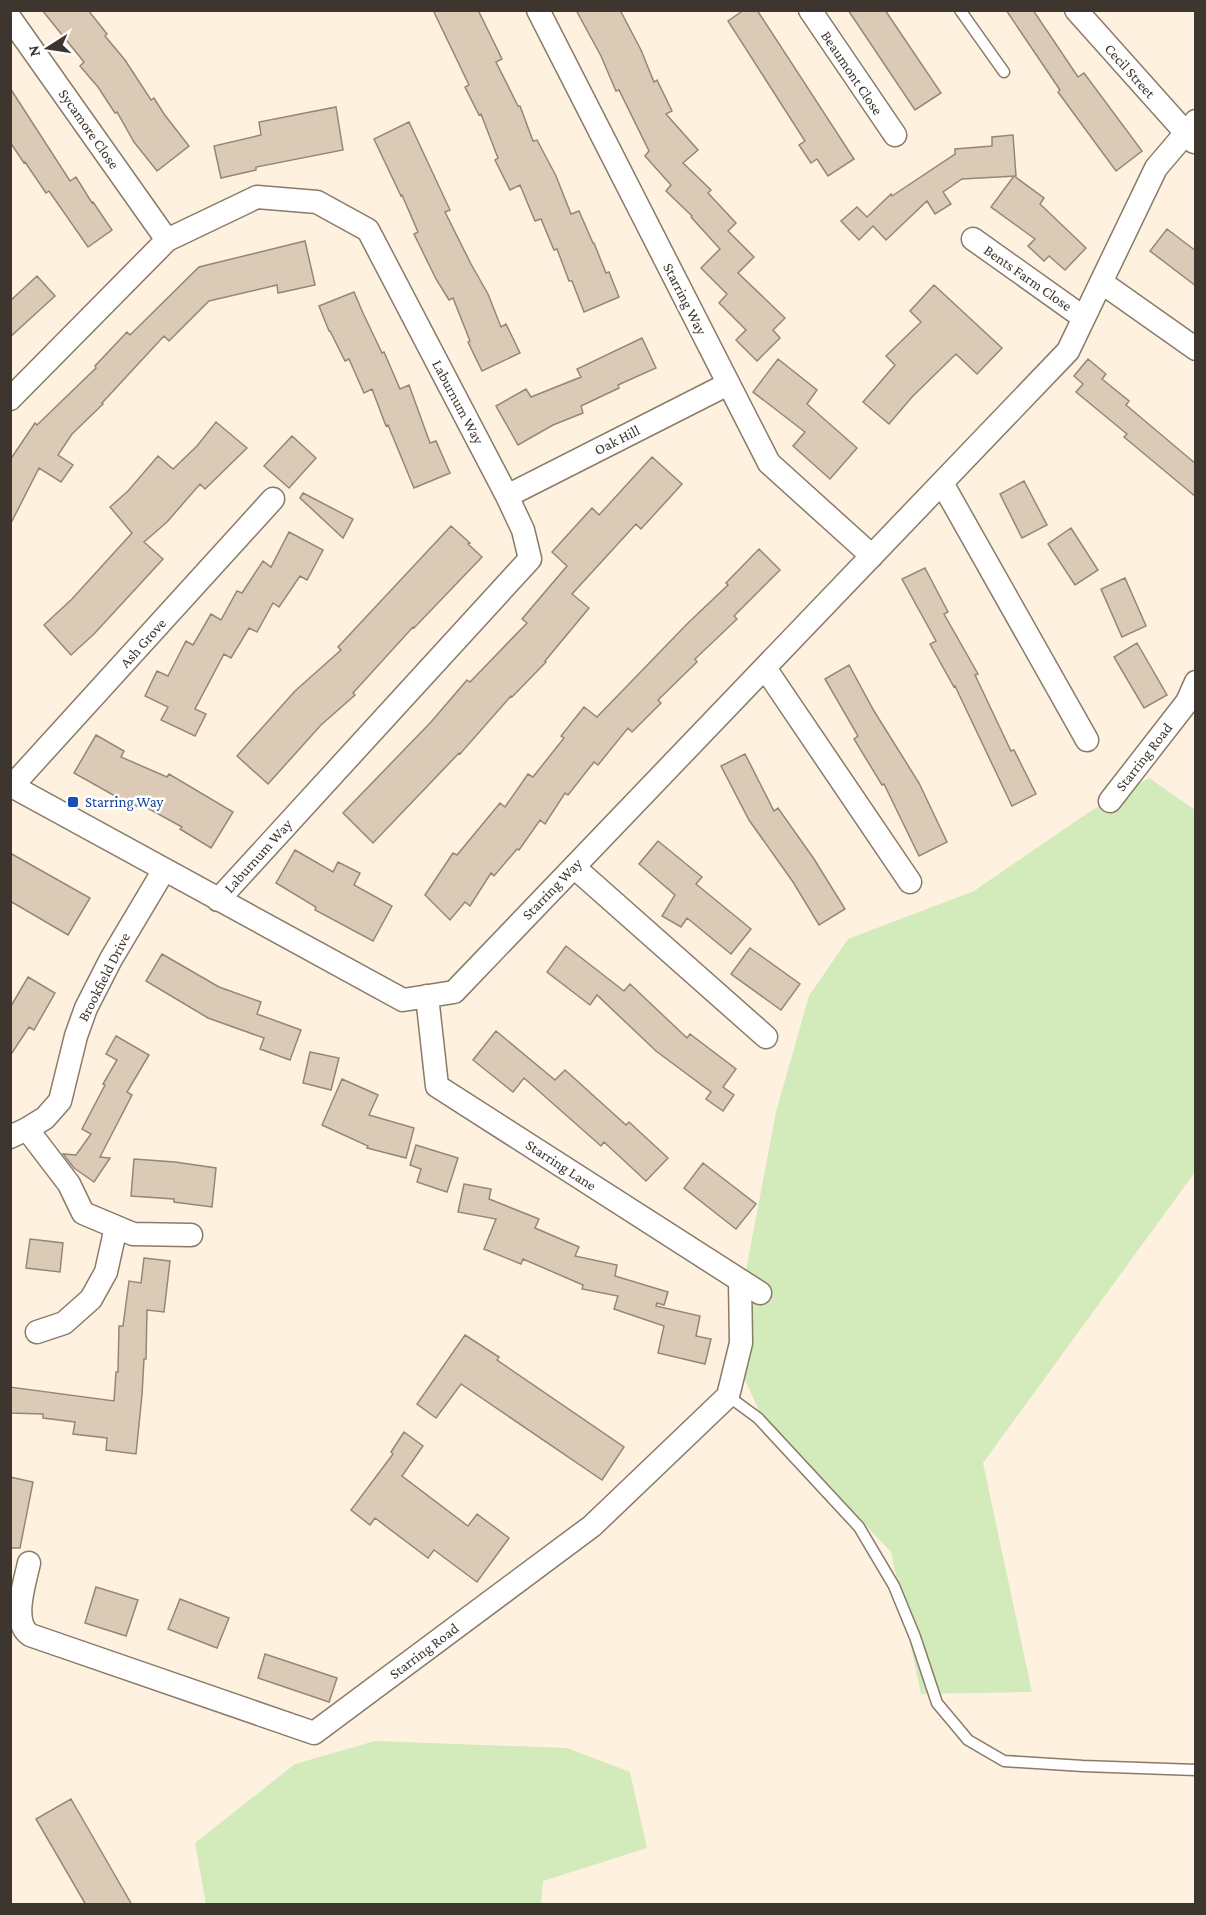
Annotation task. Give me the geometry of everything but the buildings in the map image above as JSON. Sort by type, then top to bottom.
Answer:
[{"type":"street","name":"Starring Way","points":[[538,10],[769,463],[872,556]]},
{"type":"street","name":"Beaumont Close","points":[[810,10],[895,135]]},
{"type":"street","name":"Cecil Street","points":[[1076,10],[1192,132]]},
{"type":"street","name":"Sycamore Close","points":[[10,18],[167,240]]},
{"type":"street","name":"Starring Way","points":[[11,786],[403,1000],[454,992],[1068,351],[1156,168],[1192,132]]},
{"type":"street","name":"Laburnum Way","points":[[10,399],[167,240],[256,197],[317,202],[368,230],[523,530],[530,559],[218,900]]},
{"type":"street","name":"Bents Farm Close","points":[[973,239],[1084,318]]},
{"type":"street","points":[[1101,282],[1196,349]]},
{"type":"street","name":"Oak Hill","points":[[507,496],[728,384]]},
{"type":"street","points":[[942,483],[1087,740]]},
{"type":"street","name":"Ash Grove","points":[[11,786],[273,499]]},
{"type":"street","points":[[765,668],[910,882]]},
{"type":"street","name":"Starring Road","points":[[1110,801],[1187,702],[1196,682]]},
{"type":"street","points":[[574,867],[766,1037]]},
{"type":"street","name":"Brookfield Drive","points":[[19,1133],[45,1118],[60,1101],[76,1036],[86,1008],[111,959],[164,870]]},
{"type":"street","name":"Starring Lane","points":[[427,996],[437,1086],[760,1293]]},
{"type":"street","points":[[19,1133],[69,1185],[83,1213],[133,1234],[191,1235]]},
{"type":"street","points":[[37,1332],[64,1323],[91,1299],[106,1272],[116,1227]]},
{"type":"street","points":[[728,1396],[741,1343],[741,1281]]},
{"type":"street","name":"Starring Road","points":[[29,1563],[21,1598],[20,1618],[26,1633],[314,1733],[592,1527],[728,1396]]},
{"type":"lane","points":[[960,10],[1004,72]]},
{"type":"lane","points":[[728,1396],[758,1418],[859,1527],[894,1586],[915,1637],[937,1703],[968,1740],[1004,1761],[1196,1770]]},
{"type":"green space","points":[[1149,778],[1195,810],[1195,1172],[983,1463],[1032,1692],[921,1694],[891,1552],[761,1415],[731,1349],[776,1112],[809,996],[848,939],[974,891],[1089,812]]},
{"type":"green space","points":[[375,1741],[567,1748],[630,1772],[647,1848],[543,1881],[541,1904],[206,1904],[195,1843],[295,1764]]},
{"type":"place","name":"Starring Way","points":[[73,802]]}]
